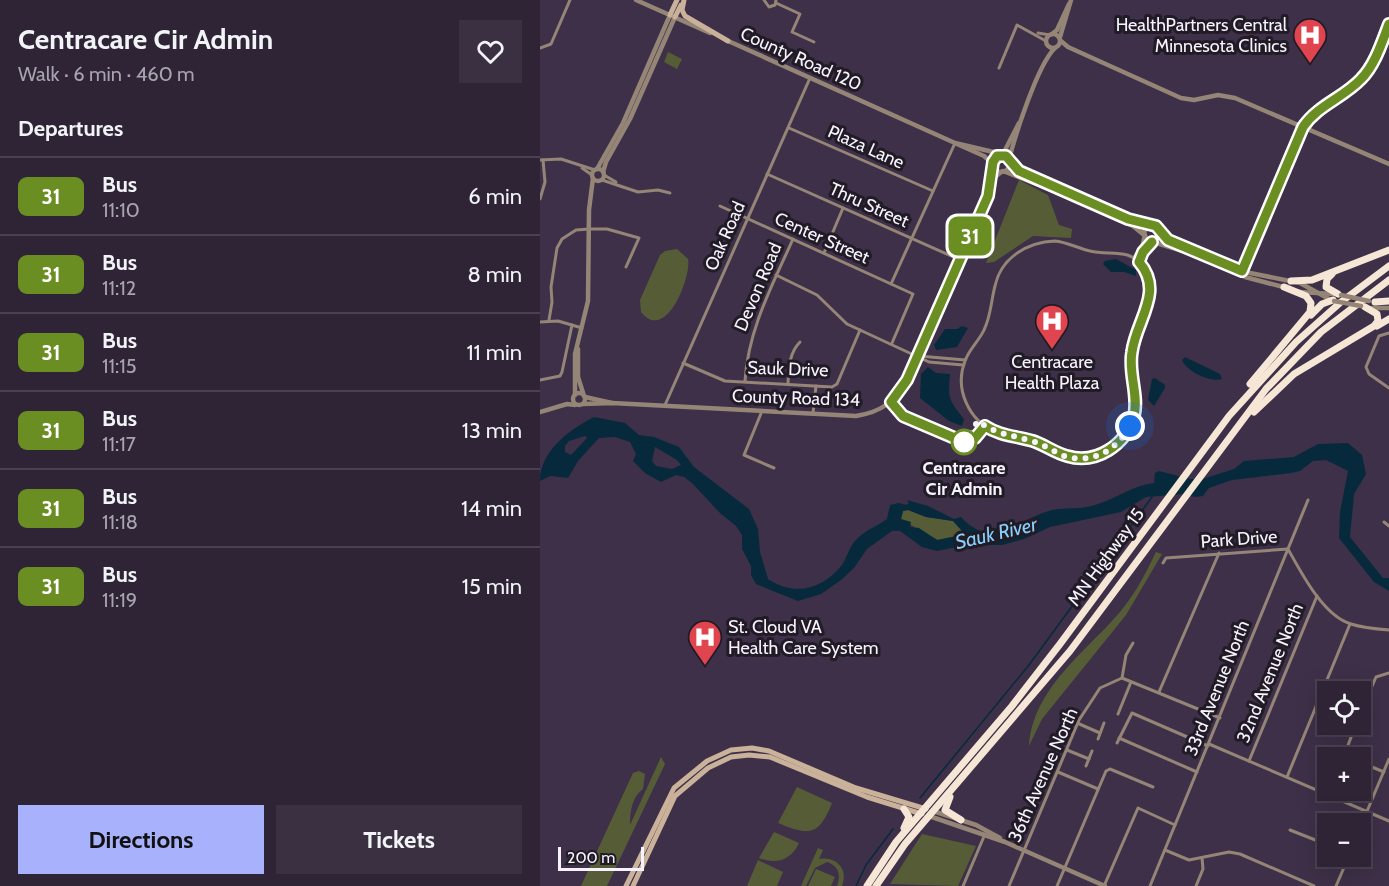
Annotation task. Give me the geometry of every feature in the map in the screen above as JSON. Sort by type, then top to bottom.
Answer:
[{"type":"highway","points":[[1291,281],[1307,281],[1389,250]]},
{"type":"highway","name":"MN Highway 15","points":[[876,886],[927,813],[1012,706],[1227,418],[1296,342],[1341,302],[1389,266]]},
{"type":"highway","points":[[1227,418],[1252,382],[1304,321],[1322,304],[1337,298],[1326,283],[1330,276],[1342,269]]},
{"type":"highway","name":"MN Highway 15","points":[[867,886],[896,842],[980,757],[1070,651],[1213,459],[1293,359],[1344,313],[1389,280]]},
{"type":"highway","points":[[1284,287],[1309,300],[1311,309],[1304,321]]},
{"type":"highway","points":[[1368,304],[1389,301]]},
{"type":"highway","points":[[1368,304],[1378,317],[1372,328]]},
{"type":"highway","points":[[1213,459],[1267,397],[1286,380],[1389,319]]},
{"type":"highway","points":[[961,820],[946,812],[946,805],[980,757]]},
{"type":"highway","points":[[896,842],[908,820],[904,809]]},
{"type":"main road","points":[[672,16],[677,0]]},
{"type":"main road","points":[[672,16],[684,0]]},
{"type":"main road","points":[[684,0],[682,10],[685,16],[728,41]]},
{"type":"main road","points":[[626,886],[665,802],[682,784],[712,765],[741,755],[770,757],[904,809],[927,813]]},
{"type":"main road","points":[[828,779],[927,813]]},
{"type":"main road","points":[[633,886],[682,784]]},
{"type":"street","points":[[540,48],[548,48],[551,44],[570,0]]},
{"type":"street","name":"County Road 120","points":[[636,0],[955,142],[1002,154]]},
{"type":"street","points":[[764,0],[769,7],[776,1],[800,14],[792,33],[814,42]]},
{"type":"street","points":[[1041,70],[1046,42],[1057,30],[1070,2]]},
{"type":"street","points":[[1070,2],[1060,40],[1041,70],[1020,120],[1002,154],[995,157],[993,164],[1002,172],[1056,192],[1133,226],[1153,242],[1180,250],[1245,277],[1300,292],[1315,292]]},
{"type":"street","points":[[580,338],[578,373],[584,396],[580,404],[574,396],[574,359],[589,294],[591,194],[598,175],[630,119],[672,16]]},
{"type":"street","points":[[1242,271],[1303,127],[1320,108],[1362,78],[1373,62],[1389,24]]},
{"type":"street","points":[[999,68],[1017,25],[1030,31],[1054,49],[1091,59]]},
{"type":"street","points":[[1030,31],[1050,35],[1091,59],[1181,99],[1230,96],[1389,164]]},
{"type":"street","name":"Oak Road","points":[[665,405],[811,77]]},
{"type":"street","points":[[1002,172],[1009,167],[1009,159],[1020,120]]},
{"type":"street","name":"Plaza Lane","points":[[788,127],[933,191]]},
{"type":"street","points":[[891,284],[955,142]]},
{"type":"street","name":"County Road 120","points":[[955,142],[962,148],[984,156],[993,164]]},
{"type":"street","points":[[1002,154],[1019,171],[1128,219],[1152,225],[1168,240],[1242,271],[1291,281],[1315,292],[1337,298],[1389,308]]},
{"type":"street","points":[[540,198],[545,182],[542,159],[556,158],[573,162],[628,189],[642,192],[661,190],[670,193]]},
{"type":"street","name":"County Road 134","points":[[988,196],[993,164]]},
{"type":"street","name":"County Road 134","points":[[541,412],[567,404],[612,403],[856,416],[883,408],[899,393],[996,176],[1002,172]]},
{"type":"street","name":"Thru Street","points":[[767,174],[960,259]]},
{"type":"street","name":"Center Street","points":[[720,206],[914,294],[892,344]]},
{"type":"street","points":[[824,253],[844,208]]},
{"type":"street","points":[[1134,257],[1141,248],[1145,229],[1152,225]]},
{"type":"street","points":[[549,320],[552,302],[551,287],[559,244],[562,239],[576,230],[589,229],[607,229],[639,238],[626,267]]},
{"type":"street","points":[[1139,262],[1143,252],[1160,238],[1160,231]]},
{"type":"street","name":"Devon Road","points":[[745,381],[747,354],[753,328],[793,239]]},
{"type":"street","points":[[1055,241],[1092,251],[1118,252],[1134,257],[1149,276],[1151,288],[1150,300],[1135,333],[1131,355],[1134,412],[1123,437],[1105,453],[1085,458],[1067,457],[1037,442],[1003,435],[985,426],[973,415],[965,400],[961,383],[964,362],[988,320],[997,279],[1005,265],[1018,252],[1034,244],[1055,241]]},
{"type":"street","points":[[776,275],[817,295],[847,324],[929,362],[964,362]]},
{"type":"street","points":[[1337,298],[1389,308]]},
{"type":"street","points":[[540,322],[549,320],[582,328]]},
{"type":"street","points":[[540,380],[560,376],[572,325]]},
{"type":"street","name":"Sauk Drive","points":[[683,363],[725,381],[832,387],[837,384],[860,330]]},
{"type":"street","points":[[1389,333],[1379,336],[1366,367],[1369,374],[1389,388]]},
{"type":"street","points":[[788,383],[789,364],[794,348],[800,342]]},
{"type":"street","points":[[813,413],[816,386]]},
{"type":"street","name":"County Road 134","points":[[541,412],[574,396],[584,396],[612,403]]},
{"type":"street","points":[[762,411],[744,455],[774,468]]},
{"type":"street","name":"33rd Avenue North","points":[[1150,886],[1308,500]]},
{"type":"street","points":[[1384,522],[1389,526]]},
{"type":"street","name":"Park Drive","points":[[1163,563],[1166,558],[1288,549],[1317,596],[1342,620],[1350,624],[1389,630]]},
{"type":"street","points":[[1159,692],[1219,553]]},
{"type":"street","name":"32nd Avenue North","points":[[1249,761],[1317,596]]},
{"type":"street","points":[[1287,777],[1350,624]]},
{"type":"street","points":[[1132,643],[1126,655],[1122,678],[1220,718]]},
{"type":"street","points":[[1371,689],[1376,677],[1389,673]]},
{"type":"street","name":"36th Avenue North","points":[[1009,886],[1077,723],[1101,688],[1110,681],[1122,678]]},
{"type":"street","points":[[1118,714],[1131,682]]},
{"type":"street","points":[[1117,743],[1132,713],[1389,821]]},
{"type":"street","points":[[1077,723],[1100,733]]},
{"type":"street","points":[[1098,739],[1104,723]]},
{"type":"street","points":[[1119,738],[1197,772]]},
{"type":"street","points":[[1066,750],[1089,759]]},
{"type":"street","points":[[1086,766],[1092,751]]},
{"type":"street","points":[[1367,812],[1389,759]]},
{"type":"street","points":[[1371,767],[1384,772]]},
{"type":"street","points":[[1057,886],[1106,771],[1110,769],[1153,788]]},
{"type":"street","points":[[1058,771],[1098,789]]},
{"type":"street","points":[[927,813],[961,820],[1104,886],[1138,808],[1175,825]]},
{"type":"street","points":[[927,813],[986,832]]},
{"type":"street","points":[[1290,830],[1317,841]]},
{"type":"street","points":[[963,886],[986,832]]},
{"type":"street","points":[[1165,850],[1189,860],[1229,852],[1240,854],[1314,886]]},
{"type":"street","points":[[1196,886],[1203,869],[1202,858]]},
{"type":"street","points":[[1336,886],[1344,867]]},
{"type":"green space","points":[[668,52],[682,59],[677,69],[664,62]]},
{"type":"green space","points":[[1019,180],[1048,195],[1059,225],[1072,229],[1071,238],[1033,236],[994,262],[986,263]]},
{"type":"green space","points":[[677,249],[688,259],[686,279],[668,314],[659,319],[650,320],[641,312],[640,300],[660,255],[665,251]]},
{"type":"green space","points":[[908,510],[926,517],[953,521],[962,531],[957,536],[938,540],[901,519],[903,511]]},
{"type":"green space","points":[[1156,552],[1162,554],[1126,615],[1042,719],[1029,746],[1040,706],[1050,689],[1125,605],[1140,583]]},
{"type":"green space","points":[[661,757],[665,764],[607,886],[581,886],[633,773],[639,771],[645,774],[643,789],[636,796],[632,805],[630,825]]},
{"type":"green space","points":[[797,787],[832,803],[822,822],[812,830],[798,830],[778,823]]},
{"type":"green space","points":[[774,832],[799,843],[796,849],[783,860],[772,861],[759,858]]},
{"type":"green space","points":[[922,834],[976,846],[958,886],[890,884]]},
{"type":"green space","points":[[818,848],[823,850],[819,859],[831,860],[840,865],[844,874],[842,886],[837,886],[839,875],[836,868],[827,862],[815,868],[806,886],[801,886]]},
{"type":"green space","points":[[758,860],[783,872],[777,886],[747,886]]},
{"type":"green space","points":[[816,869],[835,877],[831,886],[808,886]]},
{"type":"water","points":[[1116,259],[1136,270],[1136,276],[1124,272],[1111,272],[1103,264],[1105,261]]},
{"type":"water","points":[[962,326],[968,328],[957,347],[936,350],[934,345],[945,329],[957,329]]},
{"type":"water","points":[[1185,357],[1220,374],[1222,379],[1205,378],[1193,372],[1184,364],[1182,360]]},
{"type":"water","points":[[928,367],[936,373],[950,374],[950,398],[964,419],[962,426],[949,421],[920,398],[921,374]]},
{"type":"water","points":[[1155,378],[1165,385],[1165,388],[1154,406],[1148,400],[1152,379]]},
{"type":"water","name":"Sauk River","points":[[594,417],[625,423],[639,435],[654,437],[679,447],[694,467],[749,509],[758,529],[760,552],[768,579],[778,585],[798,589],[808,588],[826,580],[842,565],[859,537],[887,519],[890,505],[899,503],[906,505],[909,503],[907,500],[928,506],[954,519],[961,517],[972,527],[984,532],[994,532],[1005,530],[1052,510],[1093,506],[1139,486],[1154,483],[1155,473],[1159,471],[1190,479],[1203,479],[1234,469],[1244,461],[1294,457],[1318,444],[1348,443],[1362,455],[1366,474],[1354,494],[1350,537],[1383,578],[1389,578],[1389,591],[1374,582],[1339,538],[1340,512],[1348,471],[1326,460],[1313,461],[1300,471],[1291,473],[1232,480],[1209,488],[1203,496],[1195,497],[1184,494],[1146,497],[1121,512],[1050,527],[1024,539],[1002,545],[967,545],[937,551],[922,547],[900,531],[892,531],[867,549],[854,568],[841,580],[821,594],[798,601],[756,584],[751,575],[751,566],[742,549],[742,535],[736,526],[684,477],[676,475],[661,482],[645,473],[633,461],[636,454],[630,442],[615,437],[599,438],[578,461],[568,478],[550,476],[540,481],[541,470],[550,451],[566,435]],"holes":[[[585,436],[587,438],[571,455],[565,452],[565,446],[569,441]],[[655,447],[677,460],[681,465],[672,469],[656,466],[652,461]],[[908,510],[926,517],[953,521],[962,531],[957,536],[937,540],[919,528],[910,527],[911,522],[901,519],[903,511]]]},
{"type":"waterway","points":[[920,798],[1029,665],[1152,497]]},
{"type":"waterway","name":"Sauk River","points":[[990,534],[1011,529]]},
{"type":"waterway","points":[[856,886],[866,865],[893,829]]},
{"type":"bus line","name":"31","points":[[1152,242],[1143,252],[1139,262],[1149,276],[1151,288],[1150,300],[1135,333],[1131,355],[1135,394],[1133,418],[1127,431],[1112,449],[1092,458],[1067,457],[1037,442],[1003,435],[985,426],[975,438],[964,442],[903,416],[891,402],[907,380],[985,204],[993,159],[1002,154],[1008,157],[1012,166],[1019,171],[1128,219],[1156,226],[1168,240],[1242,271],[1303,127],[1320,108],[1354,86],[1362,78],[1373,62],[1389,24]]},
{"type":"place","name":"HealthPartners Central Minnesota Clinics","points":[[1310,64]]},
{"type":"place","name":"Centracare Health Plaza","points":[[1052,350]]},
{"type":"place","name":"Centracare Cir Admin","points":[[964,442]]},
{"type":"place","name":"St. Cloud VA Health Care System","points":[[705,666]]},
{"type":"route","points":[[964,442],[978,421],[997,433],[1037,442],[1067,457],[1092,458],[1112,449],[1130,426]]}]
